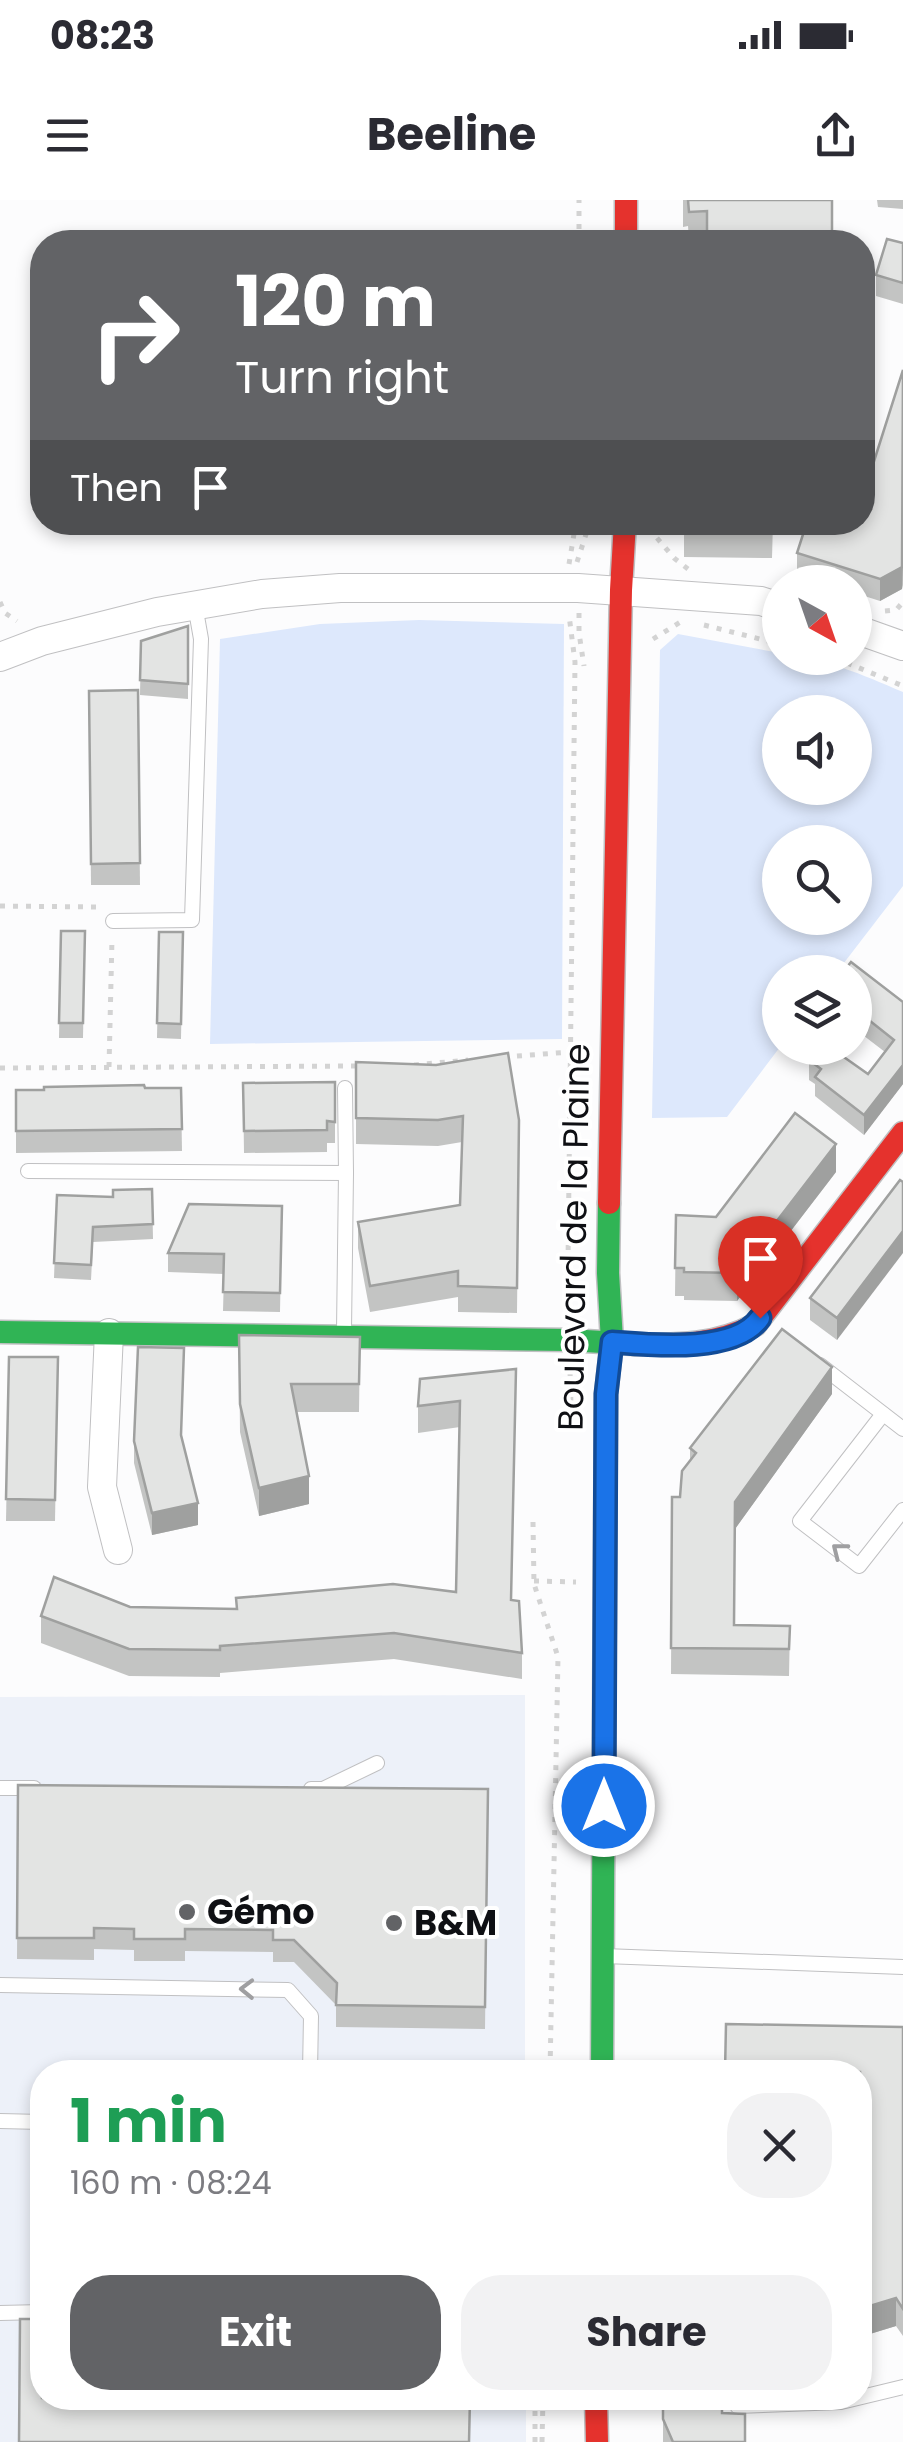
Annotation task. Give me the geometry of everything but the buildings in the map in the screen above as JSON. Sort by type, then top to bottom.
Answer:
[{"type":"main road","points":[[626,200],[626,230]]},
{"type":"main road","name":"Boulevard de la Plaine","points":[[602,2060],[606,1394],[612,1342],[608,1273],[623,535]]},
{"type":"main road","points":[[0,1332],[612,1342],[655,1346],[740,1336],[755,1325],[767,1324],[897,1151]]},
{"type":"main road","points":[[596,2410],[597,2442]]},
{"type":"street","points":[[0,657],[42,641],[157,612],[262,594],[340,588],[578,588],[762,601]]},
{"type":"street","points":[[872,634],[903,646]]},
{"type":"street","points":[[109,1333],[102,1488],[118,1550]]},
{"type":"lane","points":[[112,920],[192,920],[201,639],[195,605]]},
{"type":"lane","points":[[344,1088],[344,1337]]},
{"type":"lane","points":[[28,1172],[346,1173]]},
{"type":"lane","points":[[806,1354],[903,1429]]},
{"type":"lane","points":[[883,1414],[800,1521],[860,1566],[903,1510]]},
{"type":"lane","points":[[304,1789],[323,1789],[377,1763]]},
{"type":"lane","points":[[0,1788],[57,1788]]},
{"type":"lane","points":[[604,1956],[903,1968]]},
{"type":"lane","points":[[0,1986],[288,1990],[310,2016],[310,2060]]},
{"type":"lane","points":[[0,2121],[30,2122]]},
{"type":"lane","points":[[0,2313],[30,2312]]},
{"type":"lane","points":[[872,2394],[903,2386]]},
{"type":"path","points":[[579,200],[579,230]]},
{"type":"path","points":[[656,536],[688,569]]},
{"type":"path","points":[[568,1263],[574,662]]},
{"type":"path","points":[[872,673],[903,686]]},
{"type":"path","points":[[0,906],[113,908],[109,1068]]},
{"type":"path","points":[[495,1058],[570,1052]]},
{"type":"path","points":[[401,1066],[476,1060]]},
{"type":"path","points":[[0,1068],[362,1066]]},
{"type":"path","points":[[533,1522],[534,1584],[558,1657],[550,2060]]},
{"type":"path","points":[[558,1657],[574,1659]]},
{"type":"path","points":[[536,2410],[538,2442]]},
{"type":"path","points":[[538,2442],[542,2410]]},
{"type":"shaded area","points":[[419,620],[564,624],[562,1039],[210,1044],[220,639],[320,624]]},
{"type":"shaded area","points":[[678,634],[762,650],[762,675],[863,675],[903,692],[903,886],[872,926],[872,825],[762,825],[762,935],[865,935],[850,955],[762,955],[762,1065],[766,1065],[727,1117],[652,1118],[660,650]]},
{"type":"shaded area","points":[[525,1695],[525,2060],[30,2060],[30,2410],[526,2410],[526,2442],[0,2442],[0,1697]]},
{"type":"traffic: fast","points":[[602,2060],[606,1394],[612,1341],[609,1203]]},
{"type":"traffic: fast","points":[[0,1332],[635,1344]]},
{"type":"traffic: jam","points":[[626,200],[626,230]]},
{"type":"traffic: jam","points":[[609,1203],[624,535]]},
{"type":"traffic: jam","points":[[635,1344],[696,1343],[726,1337],[755,1325],[903,1133]]},
{"type":"traffic: jam","points":[[596,2410],[597,2442]]},
{"type":"place","name":"Gémo","points":[[187,1912]]},
{"type":"place","name":"B&M","points":[[394,1923]]},
{"type":"route","points":[[604,1806],[606,1394],[612,1342],[655,1346],[708,1342],[740,1336],[760,1318]]}]
